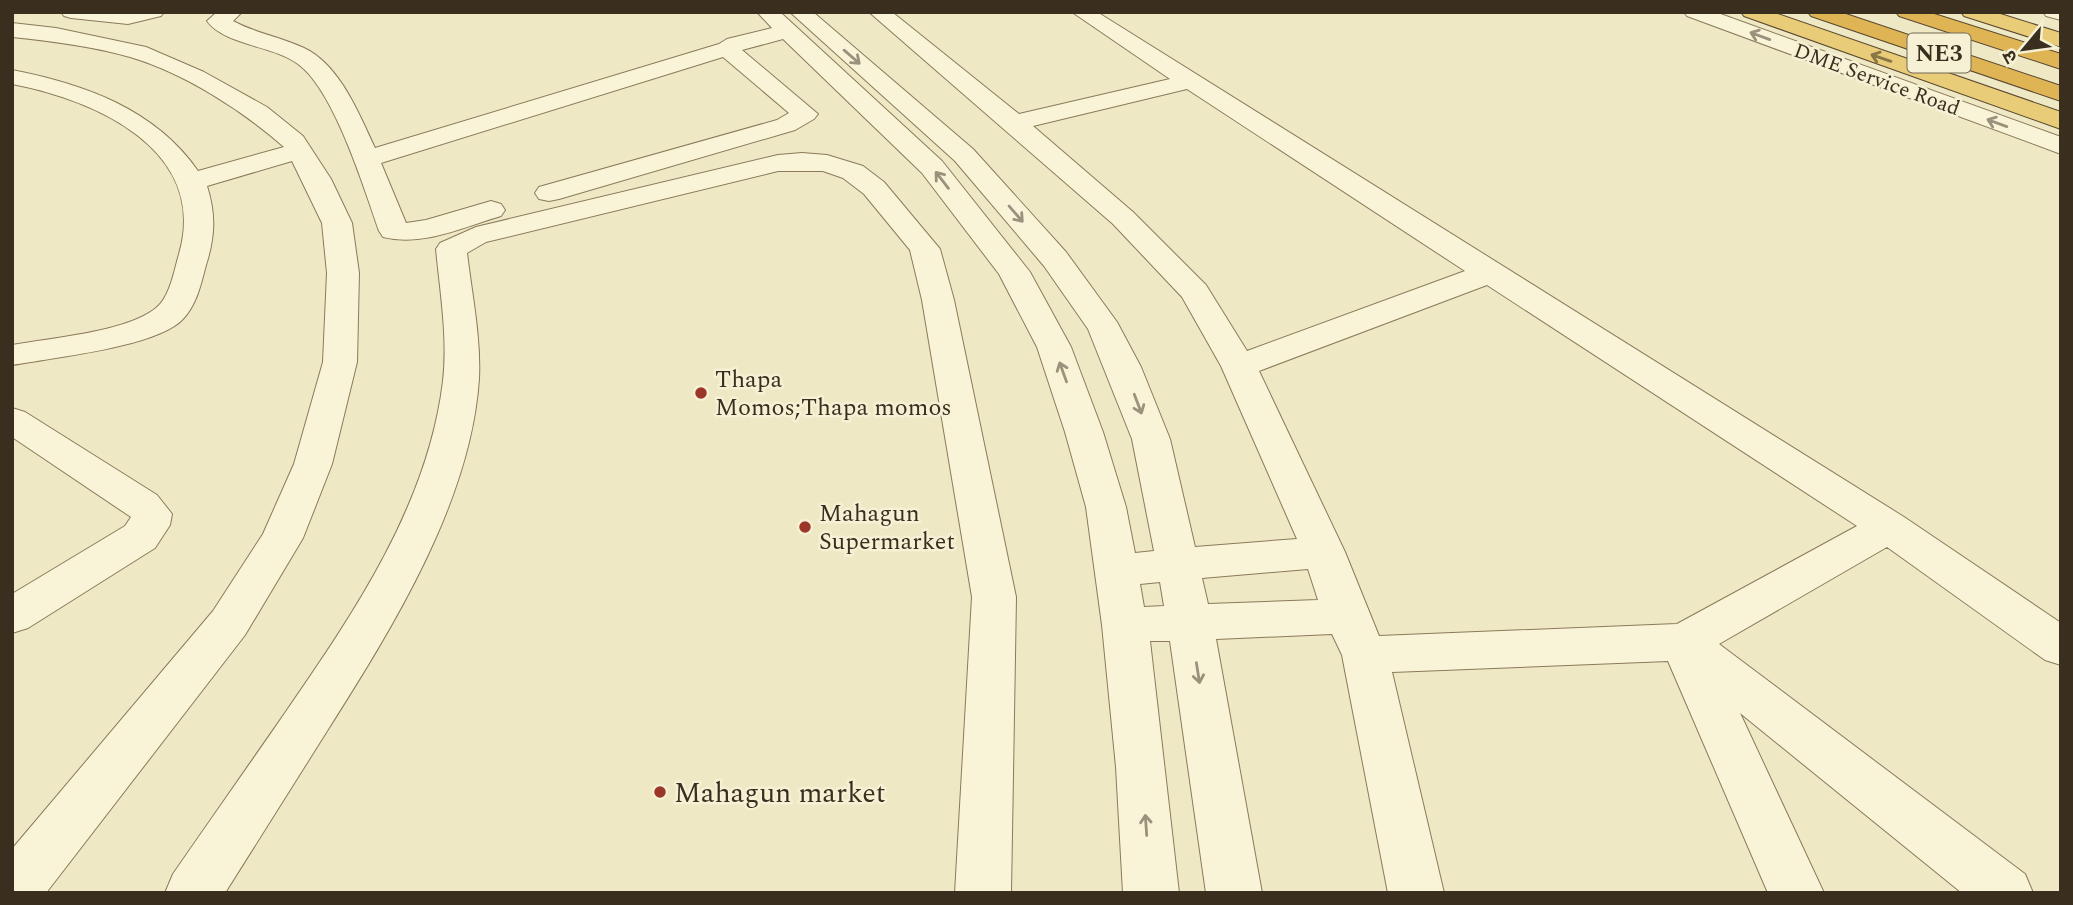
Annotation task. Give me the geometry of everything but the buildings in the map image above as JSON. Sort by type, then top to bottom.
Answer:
[{"type":"highway","points":[[1751,12],[2061,121]]},
{"type":"highway","name":"NE3","points":[[1818,12],[2061,94]]},
{"type":"highway","name":"NE3","points":[[1906,12],[2061,62]]},
{"type":"highway","points":[[1971,12],[2061,40]]},
{"type":"street","points":[[71,12],[128,18],[154,12]]},
{"type":"street","points":[[232,12],[218,21],[286,48],[319,68],[368,159],[394,231],[401,233],[786,125],[806,114],[727,49]]},
{"type":"street","points":[[879,12],[1014,123],[1123,218],[1195,292],[1238,366],[1324,552],[1346,616],[1365,655],[1416,893]]},
{"type":"street","points":[[1082,12],[1889,527],[2061,647]]},
{"type":"street","name":"DME Service Road","points":[[1694,12],[2061,146]]},
{"type":"street","points":[[2053,12],[2061,14]]},
{"type":"street","points":[[368,159],[727,49],[785,18]]},
{"type":"street","points":[[785,18],[964,155],[1055,259],[1105,329],[1132,388],[1151,439],[1190,622],[1234,893]]},
{"type":"street","points":[[785,18],[932,167],[1014,272],[1054,347],[1084,432],[1105,507],[1125,625],[1141,767],[1151,893]]},
{"type":"street","points":[[12,30],[56,35],[138,52],[196,77],[258,112],[294,142],[317,179],[337,223],[343,273],[340,362],[313,464],[282,538],[229,623],[12,892]]},
{"type":"street","points":[[12,77],[52,86],[89,99],[139,124],[164,145],[191,182],[200,208],[200,227],[180,300],[163,319],[144,327],[12,355]]},
{"type":"street","points":[[1014,123],[1188,82]]},
{"type":"street","points":[[191,182],[299,151]]},
{"type":"street","points":[[193,893],[368,628],[410,545],[440,476],[455,420],[461,380],[462,344],[451,249],[476,236],[778,163],[802,161],[827,163],[853,172],[874,188],[925,248],[938,300],[993,597],[983,893]]},
{"type":"street","points":[[1238,366],[1489,274]]},
{"type":"street","points":[[12,420],[152,514],[149,525],[140,537],[12,616]]},
{"type":"street","points":[[1365,655],[1684,642],[1889,527]]},
{"type":"street","points":[[1115,570],[1324,552]]},
{"type":"street","points":[[1125,625],[1346,616]]},
{"type":"street","points":[[1684,642],[1796,893]]},
{"type":"street","points":[[1684,642],[2005,893]]},
{"type":"place","name":"Thapa Momos;Thapa momos","points":[[701,393]]},
{"type":"place","name":"Mahagun Supermarket","points":[[805,527]]},
{"type":"place","name":"Mahagun market","points":[[660,792]]}]
